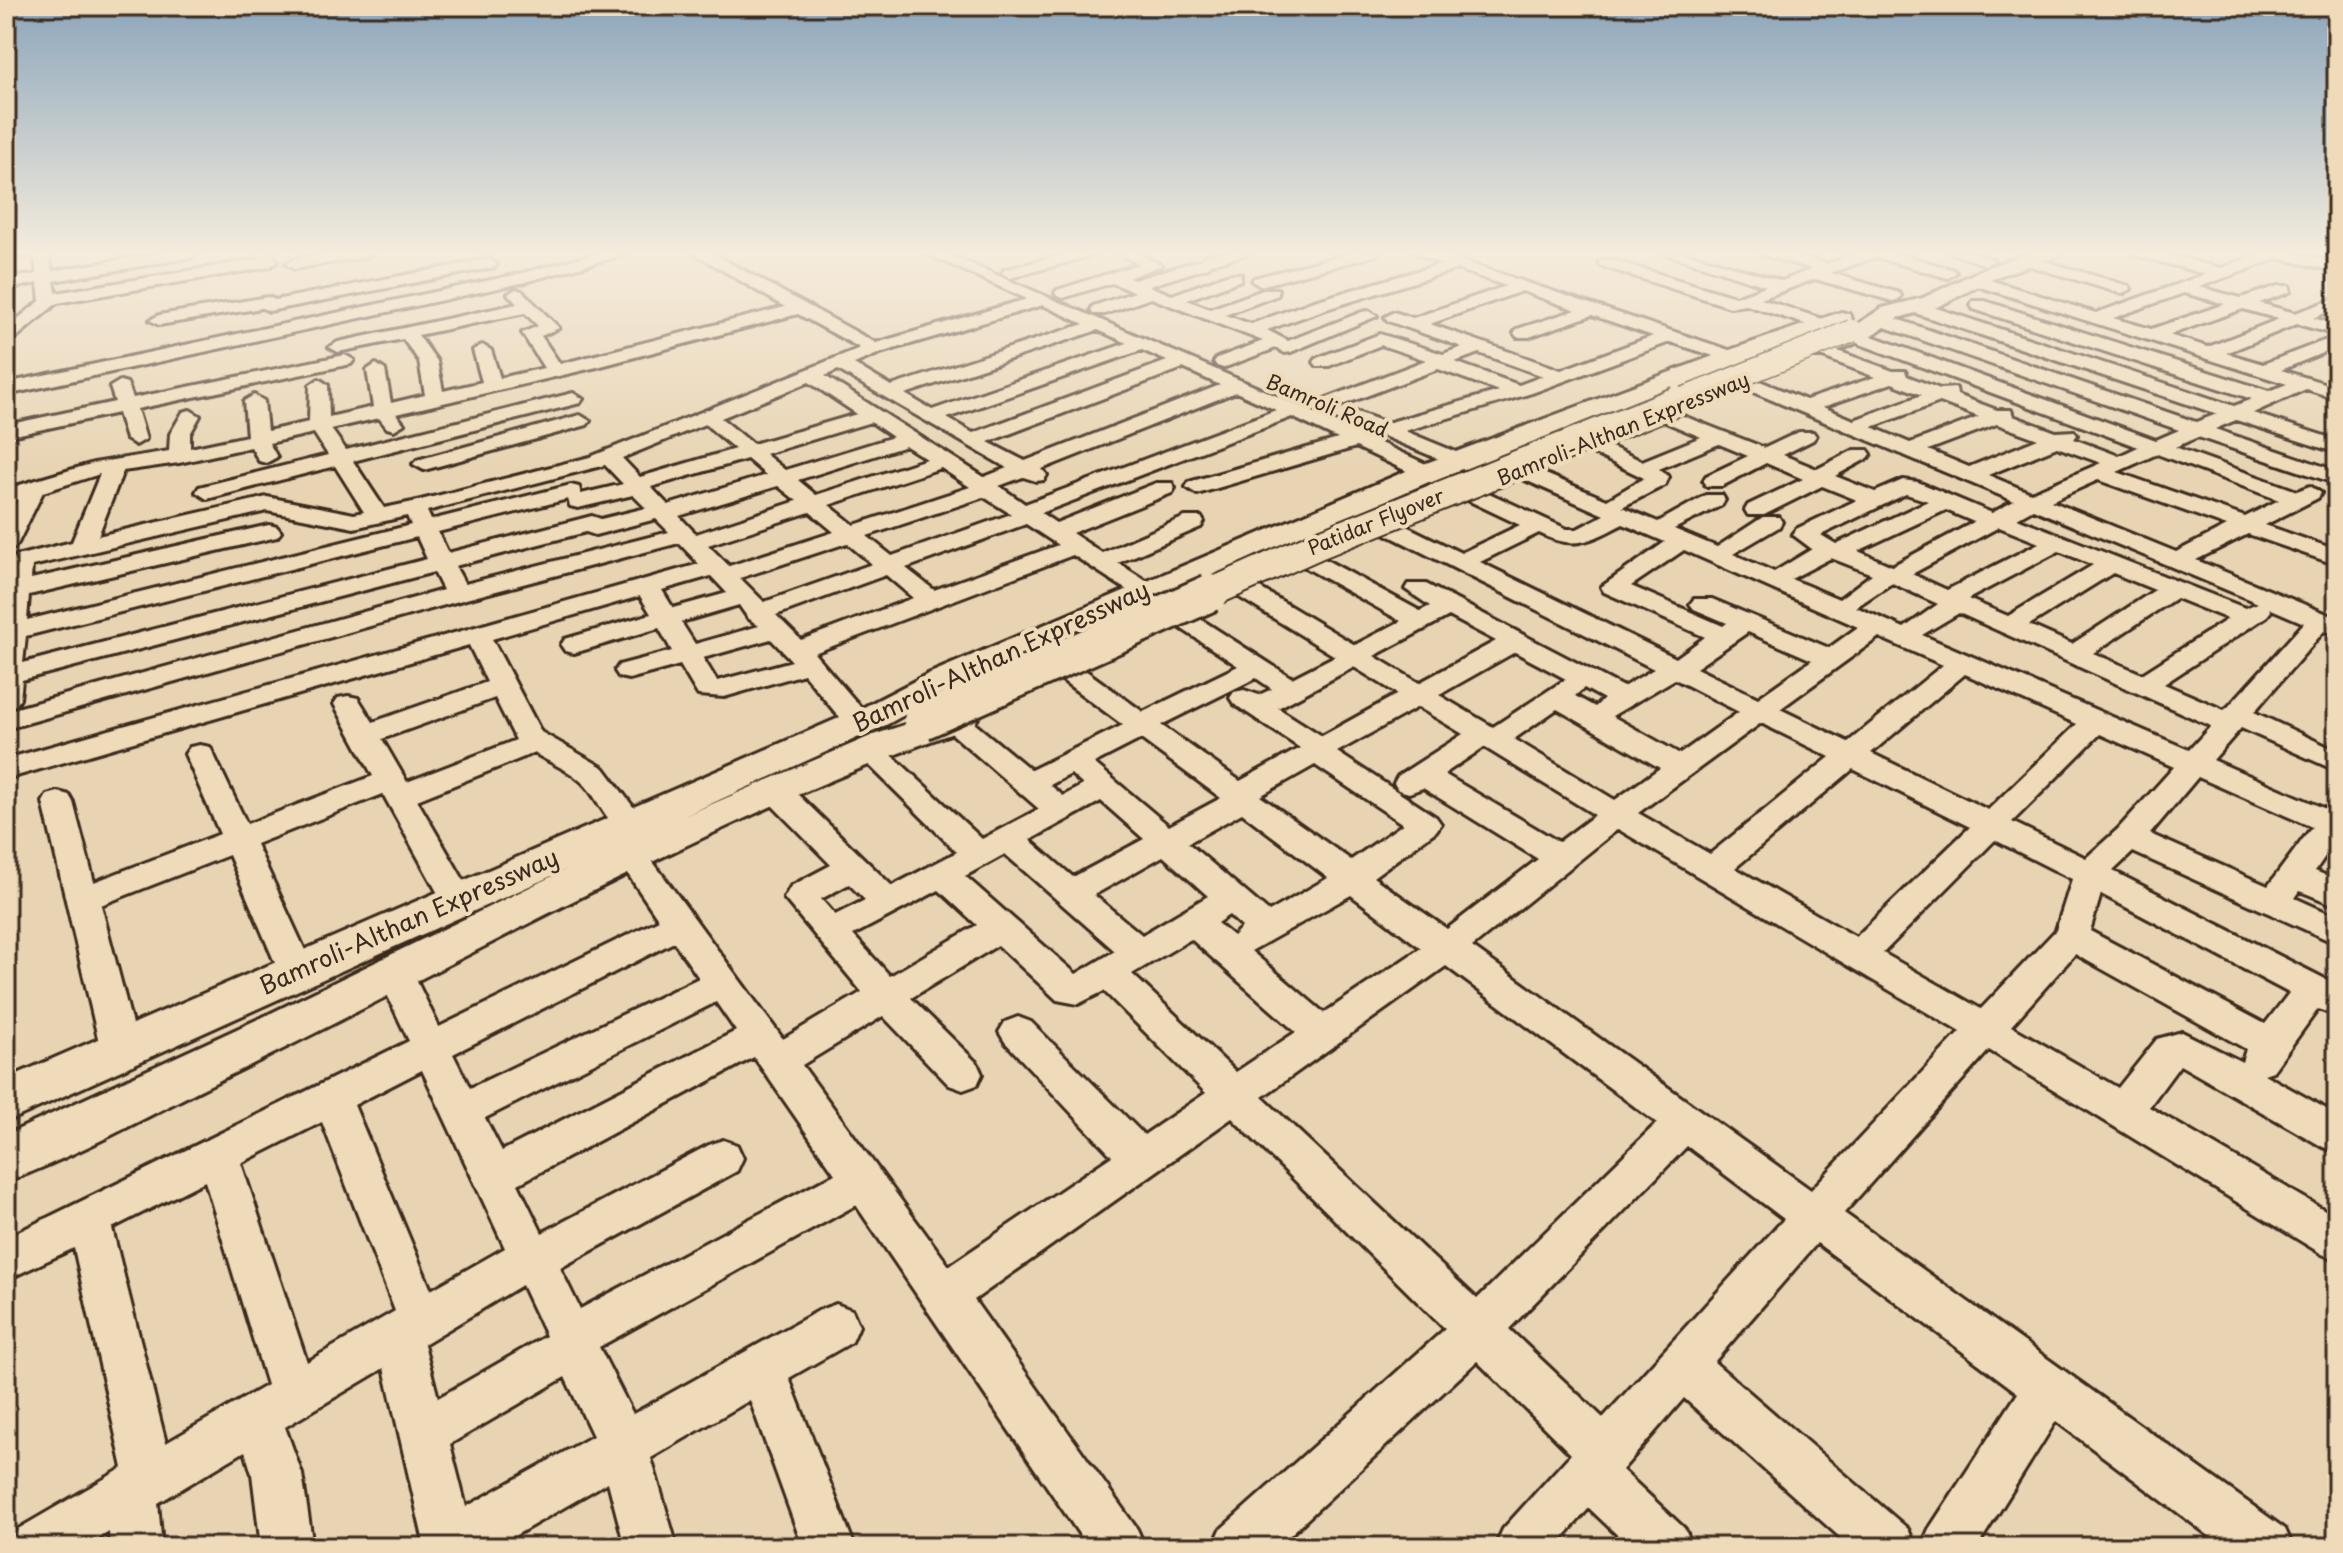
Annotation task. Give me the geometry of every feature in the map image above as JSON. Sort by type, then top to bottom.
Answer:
[{"type":"main road","name":"Bamroli-Althan Expressway","points":[[897,725],[940,681],[1205,565],[1428,472],[1853,324]]},
{"type":"main road","name":"Patidar Flyover","points":[[897,725],[1318,545],[1854,324]]},
{"type":"main road","name":"Bamroli-Althan Expressway","points":[[897,725],[1068,671],[1464,491],[1663,414],[1739,364]]},
{"type":"main road","points":[[6,1138],[209,1046],[630,842],[741,796],[897,725]]},
{"type":"main road","points":[[6,1159],[282,1029],[394,971],[630,840],[779,779]]},
{"type":"main road","points":[[6,1118],[740,784],[779,779]]},
{"type":"main road","name":"Bamroli-Althan Expressway","points":[[6,1101],[458,900],[630,840]]},
{"type":"street","points":[[162,324],[193,368]]},
{"type":"street","points":[[193,368],[194,324]]},
{"type":"street","points":[[241,324],[262,357]]},
{"type":"street","points":[[277,324],[279,330]]},
{"type":"street","points":[[6,431],[46,423],[128,415],[193,368],[262,357],[279,330],[306,324]]},
{"type":"street","points":[[325,324],[342,355]]},
{"type":"street","points":[[402,324],[428,361],[435,397]]},
{"type":"street","points":[[6,389],[113,366],[193,368],[262,357],[342,355],[409,332],[465,324]]},
{"type":"street","points":[[546,324],[550,328],[523,335],[557,375]]},
{"type":"street","points":[[6,496],[114,466],[179,457],[319,425],[387,415],[557,375],[737,324]]},
{"type":"street","points":[[830,324],[874,349]]},
{"type":"street","points":[[569,488],[584,464],[609,457],[874,349],[959,324]]},
{"type":"street","points":[[973,324],[1026,348]]},
{"type":"street","points":[[891,392],[1026,348],[1081,324]]},
{"type":"street","name":"Bamroli Road","points":[[1110,324],[1141,344],[1572,538],[1620,508],[1658,479],[1643,468]]},
{"type":"street","name":"Bamroli Road","points":[[1119,324],[1223,362],[1386,430],[1520,471]]},
{"type":"street","points":[[1237,324],[1279,341],[1279,346]]},
{"type":"street","points":[[1251,330],[1268,324]]},
{"type":"street","points":[[1223,362],[1343,324]]},
{"type":"street","points":[[1414,324],[1561,376]]},
{"type":"street","points":[[1523,333],[1549,324]]},
{"type":"street","points":[[1632,324],[1739,364]]},
{"type":"street","points":[[1521,1547],[1813,1217],[2071,936],[2090,874],[2129,837],[2231,718],[2328,624],[1805,407],[1739,364],[1635,324]]},
{"type":"street","points":[[1862,324],[1893,376],[2119,463]]},
{"type":"street","points":[[1864,324],[1931,363],[2298,499]]},
{"type":"street","points":[[1870,324],[1970,350],[2337,479]]},
{"type":"street","points":[[1971,324],[2337,447]]},
{"type":"street","points":[[2123,324],[2305,383],[2334,389]]},
{"type":"street","points":[[2152,335],[2182,324]]},
{"type":"street","points":[[2209,353],[2282,324]]},
{"type":"street","points":[[2316,324],[2337,330]]},
{"type":"street","points":[[1805,407],[2041,325],[2270,398]]},
{"type":"street","points":[[1853,427],[2129,328]]},
{"type":"street","points":[[1386,430],[1518,391],[1670,336]]},
{"type":"street","points":[[916,337],[969,366]]},
{"type":"street","points":[[1360,377],[1449,337]]},
{"type":"street","points":[[1323,362],[1380,339],[1518,391]]},
{"type":"street","points":[[2264,370],[2337,341]]},
{"type":"street","points":[[933,416],[1141,344]]},
{"type":"street","points":[[1909,450],[2183,345]]},
{"type":"street","points":[[1279,346],[1382,385]]},
{"type":"street","points":[[1326,405],[1478,347]]},
{"type":"street","points":[[482,350],[492,384]]},
{"type":"street","points":[[971,441],[1182,362]]},
{"type":"street","points":[[840,363],[971,441],[1071,494]]},
{"type":"street","points":[[1785,573],[1940,499],[1973,476],[2243,363]]},
{"type":"street","points":[[113,366],[128,415]]},
{"type":"street","points":[[376,370],[387,415],[451,499]]},
{"type":"street","points":[[387,415],[435,397],[492,384],[557,375]]},
{"type":"street","points":[[811,375],[1145,591]]},
{"type":"street","points":[[40,381],[46,423]]},
{"type":"street","points":[[1850,601],[1892,574],[2031,501],[2305,383]]},
{"type":"street","points":[[319,385],[319,425],[378,516]]},
{"type":"street","points":[[6,769],[647,586],[718,572],[850,534],[1028,470],[1236,385]]},
{"type":"street","points":[[207,492],[573,399]]},
{"type":"street","points":[[254,401],[257,439],[274,475],[269,532],[292,640]]},
{"type":"street","points":[[629,671],[686,656],[758,613],[1293,410]]},
{"type":"street","points":[[1663,414],[1875,500]]},
{"type":"street","points":[[6,415],[46,423],[128,415]]},
{"type":"street","points":[[874,415],[637,486],[569,488],[497,498],[419,518],[378,516],[345,521],[273,500],[24,561],[20,565],[9,632],[7,683],[105,651],[441,562],[662,512],[910,438]]},
{"type":"street","points":[[179,457],[180,434],[190,416]]},
{"type":"street","points":[[708,417],[931,600]]},
{"type":"street","points":[[424,464],[580,421]]},
{"type":"street","points":[[6,449],[46,423]]},
{"type":"street","points":[[2169,498],[2337,423]]},
{"type":"street","points":[[554,429],[584,464]]},
{"type":"street","points":[[1806,436],[1714,490],[1676,532],[1613,587],[1691,610],[1832,659]]},
{"type":"street","points":[[1261,437],[1298,457]]},
{"type":"street","points":[[1589,444],[1643,468],[1719,437]]},
{"type":"street","points":[[1197,487],[1357,440]]},
{"type":"street","points":[[1508,443],[1520,471],[1676,532],[1755,573],[2096,721],[2197,758]]},
{"type":"street","points":[[492,445],[522,480],[569,488],[611,554]]},
{"type":"street","points":[[1189,449],[1230,477]]},
{"type":"street","points":[[1728,548],[1763,516],[1820,477],[1861,454]]},
{"type":"street","points":[[609,457],[802,658],[897,725],[1028,784],[1061,811]]},
{"type":"street","points":[[6,720],[457,594],[611,554],[687,539],[945,460]]},
{"type":"street","points":[[105,693],[106,570],[94,543],[114,466]]},
{"type":"street","points":[[2097,472],[2337,558]]},
{"type":"street","points":[[2176,561],[2337,479]]},
{"type":"street","points":[[9,632],[353,546],[419,518],[451,499],[497,498],[522,480]]},
{"type":"street","points":[[2247,618],[2058,542],[1907,487],[1804,534],[1834,550],[2144,685],[2337,762]]},
{"type":"street","points":[[6,543],[34,488]]},
{"type":"street","points":[[647,586],[703,685],[716,690],[802,658],[931,600],[1066,539],[1164,488]]},
{"type":"street","points":[[497,498],[538,573]]},
{"type":"street","points":[[419,518],[457,594]]},
{"type":"street","points":[[186,521],[199,666]]},
{"type":"street","points":[[345,521],[376,617]]},
{"type":"street","points":[[1101,562],[1193,522]]},
{"type":"street","points":[[1386,525],[2090,874],[2325,996],[2271,1045],[2244,1081]]},
{"type":"street","points":[[1387,603],[1538,525]]},
{"type":"street","points":[[17,590],[269,532]]},
{"type":"street","points":[[1676,532],[1728,548],[1916,629],[2335,820],[2274,903]]},
{"type":"street","points":[[2308,548],[2337,532]]},
{"type":"street","points":[[1916,629],[1952,601],[2058,542]]},
{"type":"street","points":[[1309,560],[1420,621]]},
{"type":"street","points":[[2009,626],[2111,564]]},
{"type":"street","points":[[1205,565],[1616,814],[1987,1030],[2337,1240]]},
{"type":"street","points":[[1691,610],[1755,573]]},
{"type":"street","points":[[1417,589],[1625,699]]},
{"type":"street","points":[[2074,654],[2173,589]]},
{"type":"street","points":[[2144,685],[2273,601]]},
{"type":"street","points":[[1258,707],[1449,606]]},
{"type":"street","points":[[574,645],[665,619],[758,613]]},
{"type":"street","points":[[1182,618],[1291,689]]},
{"type":"street","points":[[944,1295],[1447,948],[1616,814],[1877,626]]},
{"type":"street","points":[[1595,717],[1736,628]]},
{"type":"street","points":[[477,634],[524,731],[536,742],[599,780],[680,924],[1119,1547]]},
{"type":"street","points":[[1072,892],[1167,841],[1319,750],[1515,641]]},
{"type":"street","points":[[245,653],[250,699]]},
{"type":"street","points":[[1712,870],[1962,663]]},
{"type":"street","points":[[1028,784],[1257,667]]},
{"type":"street","points":[[1068,671],[2267,1547]]},
{"type":"street","points":[[1388,797],[1585,678]]},
{"type":"street","points":[[1223,684],[1424,820],[1424,826],[1351,878],[1229,950]]},
{"type":"street","points":[[365,735],[502,686]]},
{"type":"street","points":[[1557,697],[1681,767]]},
{"type":"street","points":[[348,704],[458,900]]},
{"type":"street","points":[[1860,955],[2096,721]]},
{"type":"street","points":[[897,725],[978,854]]},
{"type":"street","points":[[83,899],[238,840],[536,742]]},
{"type":"street","points":[[200,754],[297,972]]},
{"type":"street","points":[[1074,761],[1267,929]]},
{"type":"street","points":[[1422,774],[1561,858]]},
{"type":"street","points":[[779,779],[853,868],[888,903]]},
{"type":"street","points":[[830,932],[1104,787]]},
{"type":"street","points":[[58,802],[120,1051]]},
{"type":"street","points":[[2129,837],[2337,931]]},
{"type":"street","points":[[1008,839],[1140,953]]},
{"type":"street","points":[[853,868],[803,894],[801,898],[886,996],[963,1074]]},
{"type":"street","points":[[942,874],[1070,990],[1078,990],[1232,898]]},
{"type":"street","points":[[2295,875],[2337,894]]},
{"type":"street","points":[[1193,921],[1323,1034]]},
{"type":"street","points":[[6,1260],[680,924]]},
{"type":"street","points":[[493,1176],[886,996],[1001,927]]},
{"type":"street","points":[[2071,936],[2271,1045]]},
{"type":"street","points":[[394,971],[623,1447],[651,1547]]},
{"type":"street","points":[[1107,972],[1477,1330],[1596,1462],[1667,1547]]},
{"type":"street","points":[[461,1111],[722,983]]},
{"type":"street","points":[[1018,1032],[1141,1159]]},
{"type":"street","points":[[2123,1111],[2175,1047],[2191,1050],[2337,1135]]},
{"type":"street","points":[[332,1098],[410,1328],[423,1433],[460,1543],[836,1326]]},
{"type":"street","points":[[1239,1547],[1477,1330],[1684,1122]]},
{"type":"street","points":[[218,1155],[276,1407],[277,1474],[287,1547]]},
{"type":"street","points":[[36,1547],[532,1258],[723,1158]]},
{"type":"street","points":[[423,1433],[573,1342],[863,1180]]},
{"type":"street","points":[[89,1220],[142,1486],[136,1547]]},
{"type":"street","points":[[1682,1365],[1890,1547]]},
{"type":"street","points":[[762,1368],[829,1547]]},
{"type":"street","points":[[1947,1547],[2049,1389]]}]
